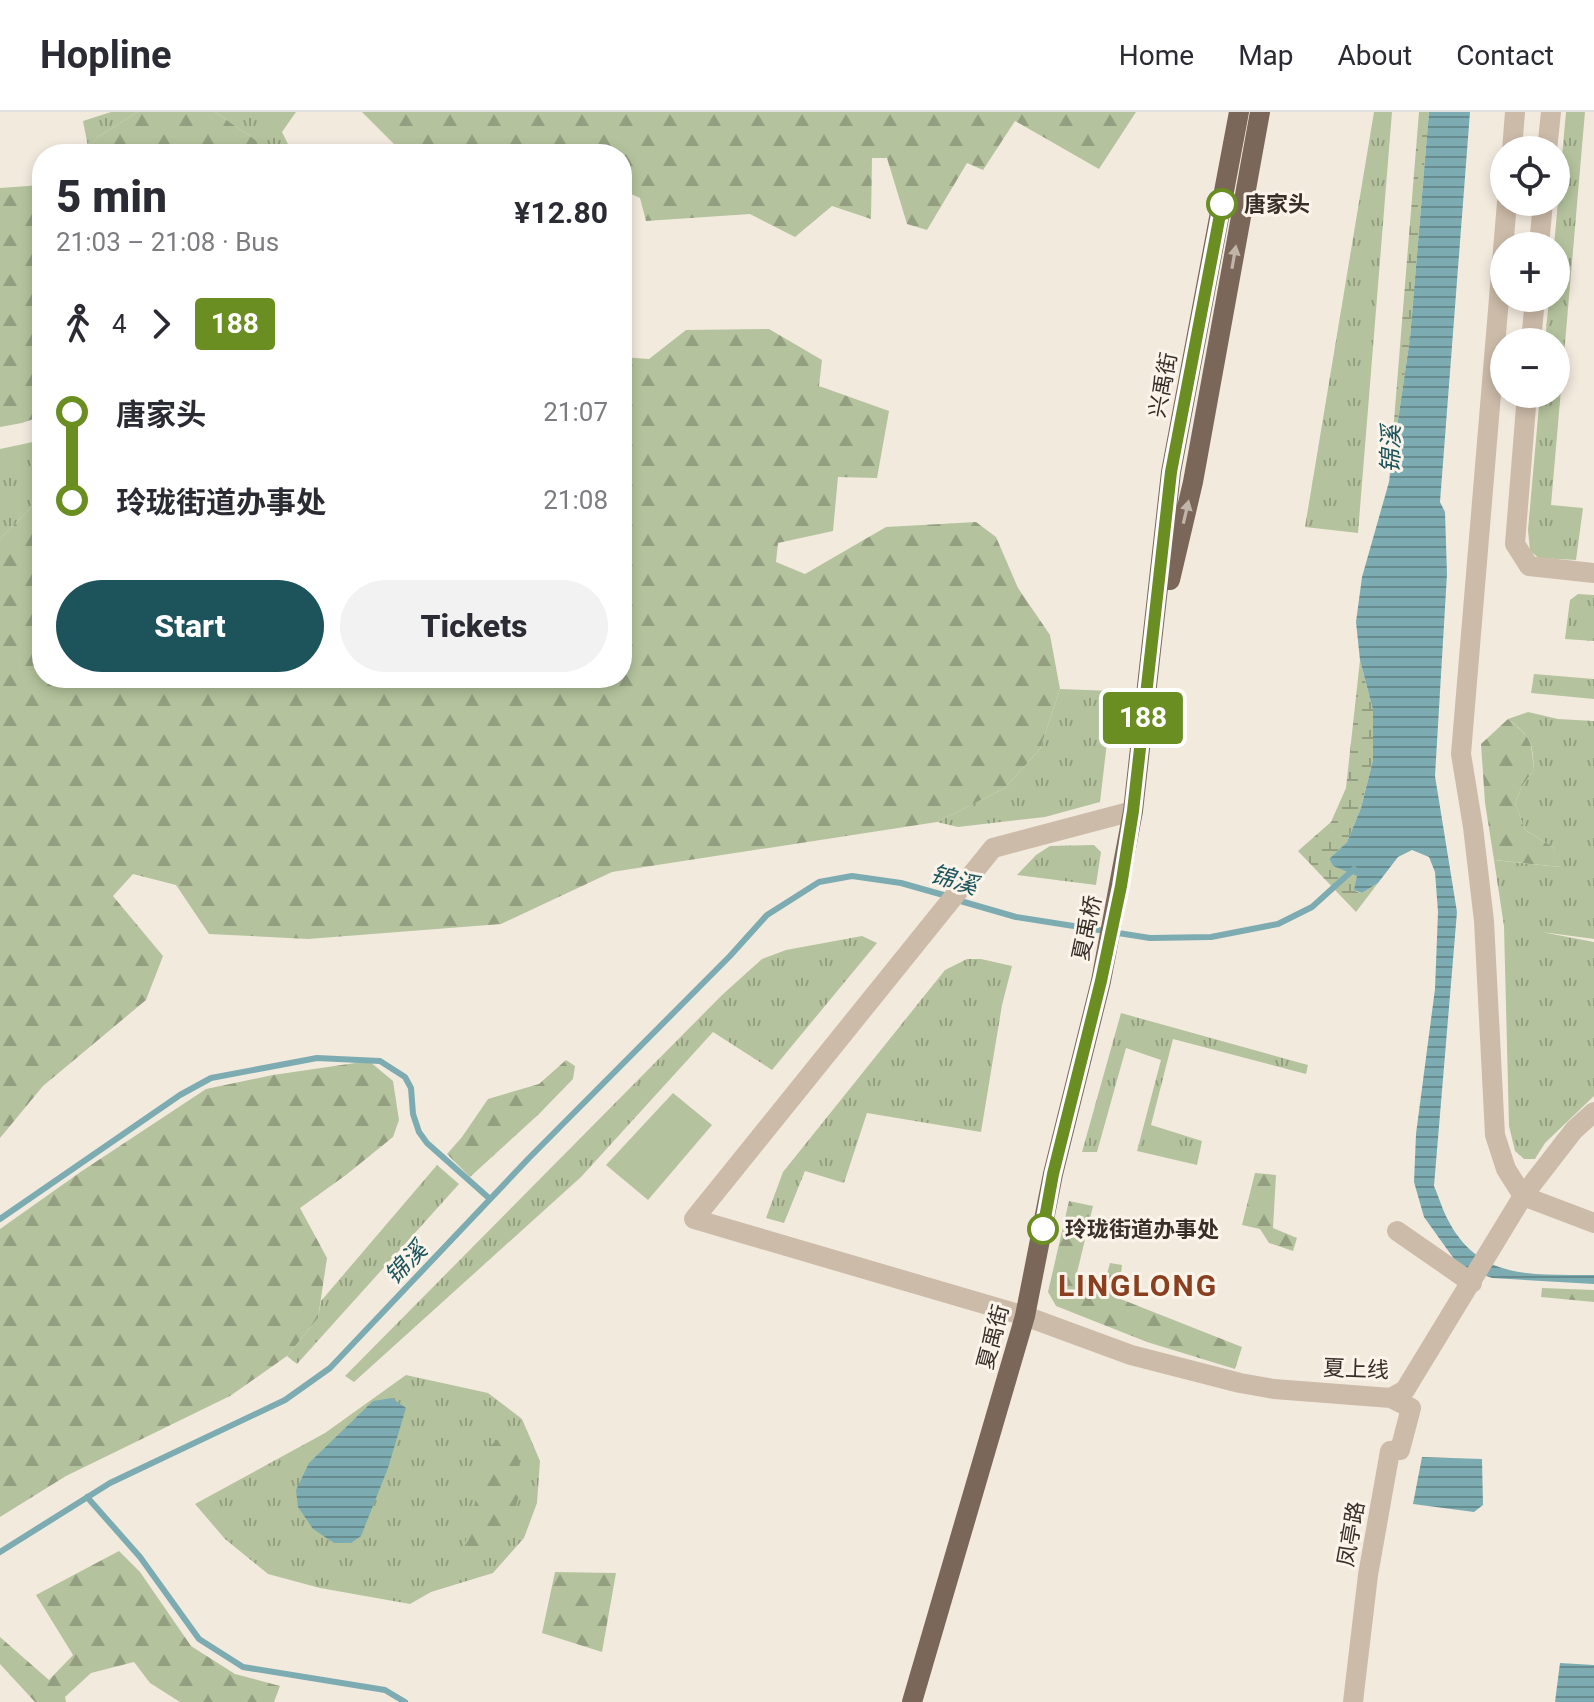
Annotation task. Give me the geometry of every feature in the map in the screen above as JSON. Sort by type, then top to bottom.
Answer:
[{"type":"main road","name":"兴禹街","points":[[1133,811],[1171,472],[1239,112]]},
{"type":"main road","name":"兴禹街","points":[[1148,670],[1193,482],[1260,112]]},
{"type":"main road","name":"夏禹桥","points":[[1101,981],[1133,811]]},
{"type":"main road","name":"夏禹街","points":[[912,1702],[1025,1316],[1053,1174],[1101,981]]},
{"type":"street","points":[[1513,136],[1515,112]]},
{"type":"street","points":[[1548,136],[1551,112]]},
{"type":"street","points":[[1506,216],[1461,754],[1484,921],[1495,1135],[1506,1169],[1523,1196],[1594,1223]]},
{"type":"street","points":[[1526,408],[1515,544],[1529,566],[1594,573]]},
{"type":"street","name":"夏上线","points":[[1133,811],[993,848],[694,1219],[1025,1316],[1131,1355],[1240,1383],[1274,1389],[1391,1398],[1405,1390],[1523,1196],[1574,1130],[1594,1112]]},
{"type":"street","points":[[1397,1231],[1472,1283]]},
{"type":"street","name":"凤亭路","points":[[1353,1702],[1368,1575],[1390,1451],[1400,1450],[1411,1408],[1391,1398]]},
{"type":"green space","points":[[111,112],[137,112],[91,144],[87,144],[83,121]]},
{"type":"green space","points":[[137,112],[215,112],[257,144],[91,144]]},
{"type":"green space","points":[[215,112],[296,112],[282,132],[288,144],[257,144]]},
{"type":"green space","points":[[362,112],[1136,112],[1099,169],[1015,121],[983,170],[967,163],[927,230],[907,224],[887,158],[872,158],[871,219],[832,206],[795,237],[750,214],[646,221],[640,198],[632,194],[632,144],[394,144]]},
{"type":"green space","points":[[1374,112],[1392,112],[1358,533],[1305,527]]},
{"type":"green space","points":[[1419,112],[1429,112],[1410,338],[1389,482]]},
{"type":"green space","points":[[1566,112],[1585,112],[1570,285],[1570,232],[1555,232],[1557,216],[1570,216],[1570,136],[1564,136]]},
{"type":"green space","points":[[32,186],[32,420],[0,427],[0,188]]},
{"type":"green space","points":[[1548,312],[1568,312],[1566,328],[1546,328]]},
{"type":"green space","points":[[769,329],[822,360],[819,386],[889,411],[877,478],[838,477],[833,531],[778,543],[776,562],[805,574],[886,527],[976,522],[996,537],[1018,588],[1050,635],[1060,689],[1040,749],[1005,788],[937,822],[612,872],[501,924],[308,939],[209,934],[176,885],[133,874],[113,896],[163,956],[146,1000],[43,1086],[0,1138],[0,539],[32,507],[32,688],[632,688],[632,358],[649,359],[686,330]]},
{"type":"green space","points":[[1539,408],[1559,408],[1551,505],[1583,508],[1576,560],[1539,558],[1530,551],[1528,530]]},
{"type":"green space","points":[[32,442],[32,507],[0,539],[0,449]]},
{"type":"green space","points":[[1578,594],[1594,595],[1594,641],[1565,639],[1570,600]]},
{"type":"green space","points":[[1360,660],[1373,710],[1373,760],[1361,808],[1347,842],[1329,859],[1333,866],[1358,876],[1355,891],[1362,893],[1378,883],[1356,912],[1298,851],[1331,822],[1346,788]]},
{"type":"green space","points":[[1534,674],[1594,679],[1594,699],[1531,693]]},
{"type":"green space","points":[[1060,689],[1113,691],[1100,802],[1045,817],[958,827],[937,822],[1005,788],[1040,749]]},
{"type":"green space","points":[[1528,712],[1558,719],[1594,721],[1594,939],[1542,932],[1594,942],[1594,1096],[1545,1143],[1535,1159],[1524,1159],[1515,1151],[1509,1126],[1504,926],[1494,860],[1560,867],[1553,847],[1525,830],[1515,803],[1522,786],[1534,770],[1529,740],[1508,719]]},
{"type":"green space","points":[[1508,719],[1529,740],[1534,770],[1522,786],[1515,803],[1525,830],[1553,847],[1561,867],[1494,860],[1485,803],[1481,744]]},
{"type":"green space","points":[[1094,845],[1101,852],[1096,885],[1017,875],[1036,855],[1050,846]]},
{"type":"green space","points":[[862,936],[877,943],[772,1070],[713,1032],[581,1177],[354,1382],[345,1376],[722,995],[762,959],[786,950]]},
{"type":"green space","points":[[967,959],[1012,966],[1002,1005],[981,1132],[867,1113],[844,1183],[805,1171],[784,1223],[766,1218],[783,1172],[945,970]]},
{"type":"green space","points":[[1121,1013],[1308,1065],[1306,1074],[1173,1039],[1151,1125],[1202,1141],[1197,1165],[1137,1151],[1161,1060],[1126,1048],[1097,1152],[1082,1152]]},
{"type":"green space","points":[[566,1060],[575,1066],[573,1079],[470,1177],[447,1154],[488,1099],[539,1084]]},
{"type":"green space","points":[[369,1061],[393,1081],[399,1120],[393,1137],[300,1208],[327,1258],[318,1318],[287,1356],[230,1396],[66,1476],[0,1517],[0,1229],[206,1089],[273,1075]]},
{"type":"green space","points":[[673,1093],[712,1125],[648,1200],[606,1165]]},
{"type":"green space","points":[[437,1165],[459,1184],[297,1364],[287,1356],[318,1318],[321,1301]]},
{"type":"green space","points":[[1255,1173],[1276,1175],[1273,1228],[1297,1238],[1293,1251],[1269,1243],[1260,1229],[1242,1225]]},
{"type":"green space","points":[[1069,1201],[1093,1206],[1076,1277],[1104,1285],[1110,1263],[1122,1265],[1118,1298],[1242,1347],[1235,1369],[1147,1342],[1056,1306],[1048,1292]]},
{"type":"green space","points":[[1542,1288],[1594,1290],[1594,1302],[1541,1297]]},
{"type":"green space","points":[[406,1375],[488,1393],[522,1419],[540,1461],[537,1503],[524,1538],[493,1573],[431,1592],[410,1604],[320,1588],[268,1574],[225,1539],[195,1504],[325,1433]]},
{"type":"green space","points":[[516,1439],[522,1485],[508,1534],[497,1553],[481,1554],[465,1544],[488,1448],[497,1440]]},
{"type":"green space","points":[[119,1551],[140,1572],[191,1646],[235,1674],[280,1686],[274,1702],[180,1702],[150,1683],[134,1662],[91,1673],[65,1697],[66,1702],[35,1702],[0,1664],[0,1637],[49,1680],[73,1655],[36,1595]]},
{"type":"green space","points":[[555,1572],[616,1573],[602,1652],[542,1633]]},
{"type":"water","points":[[1429,112],[1470,112],[1440,502],[1445,512],[1447,574],[1435,776],[1457,912],[1434,1186],[1448,1220],[1476,1255],[1493,1264],[1530,1274],[1594,1275],[1594,1284],[1492,1278],[1467,1269],[1457,1263],[1424,1217],[1414,1182],[1416,1134],[1435,989],[1438,912],[1435,872],[1429,857],[1412,850],[1398,857],[1378,883],[1362,893],[1354,890],[1357,876],[1333,866],[1329,859],[1347,842],[1361,808],[1373,760],[1373,710],[1360,660],[1356,622],[1362,577],[1389,482],[1410,338]]},
{"type":"water","points":[[392,1398],[406,1408],[388,1468],[361,1536],[351,1543],[334,1543],[313,1529],[298,1507],[296,1490],[309,1463],[373,1401]]},
{"type":"water","points":[[1422,1457],[1482,1459],[1483,1505],[1474,1512],[1413,1504]]},
{"type":"water","points":[[1560,1663],[1594,1665],[1594,1702],[1555,1702]]},
{"type":"waterway","name":"锦溪","points":[[957,900],[1016,917],[1150,938],[1211,937],[1278,924],[1312,907],[1354,869]]},
{"type":"waterway","name":"锦溪","points":[[0,1552],[110,1483],[285,1400],[330,1368],[529,1158],[767,915],[819,882],[852,876],[901,883],[947,896]]},
{"type":"waterway","points":[[0,1219],[180,1095],[211,1078],[317,1058],[380,1061],[405,1077],[411,1088],[413,1114],[419,1132],[427,1143],[490,1199]]},
{"type":"waterway","points":[[87,1497],[140,1557],[199,1639],[243,1667],[385,1690],[405,1702]]},
{"type":"bus line","name":"188","points":[[1043,1229],[1053,1174],[1121,886],[1133,811],[1171,472],[1222,204]]},
{"type":"place","name":"唐家头","points":[[1222,204]]},
{"type":"place","name":"玲珑街道办事处","points":[[1043,1229]]},
{"type":"district","name":"LINGLONG","points":[[1138,1285]]}]
